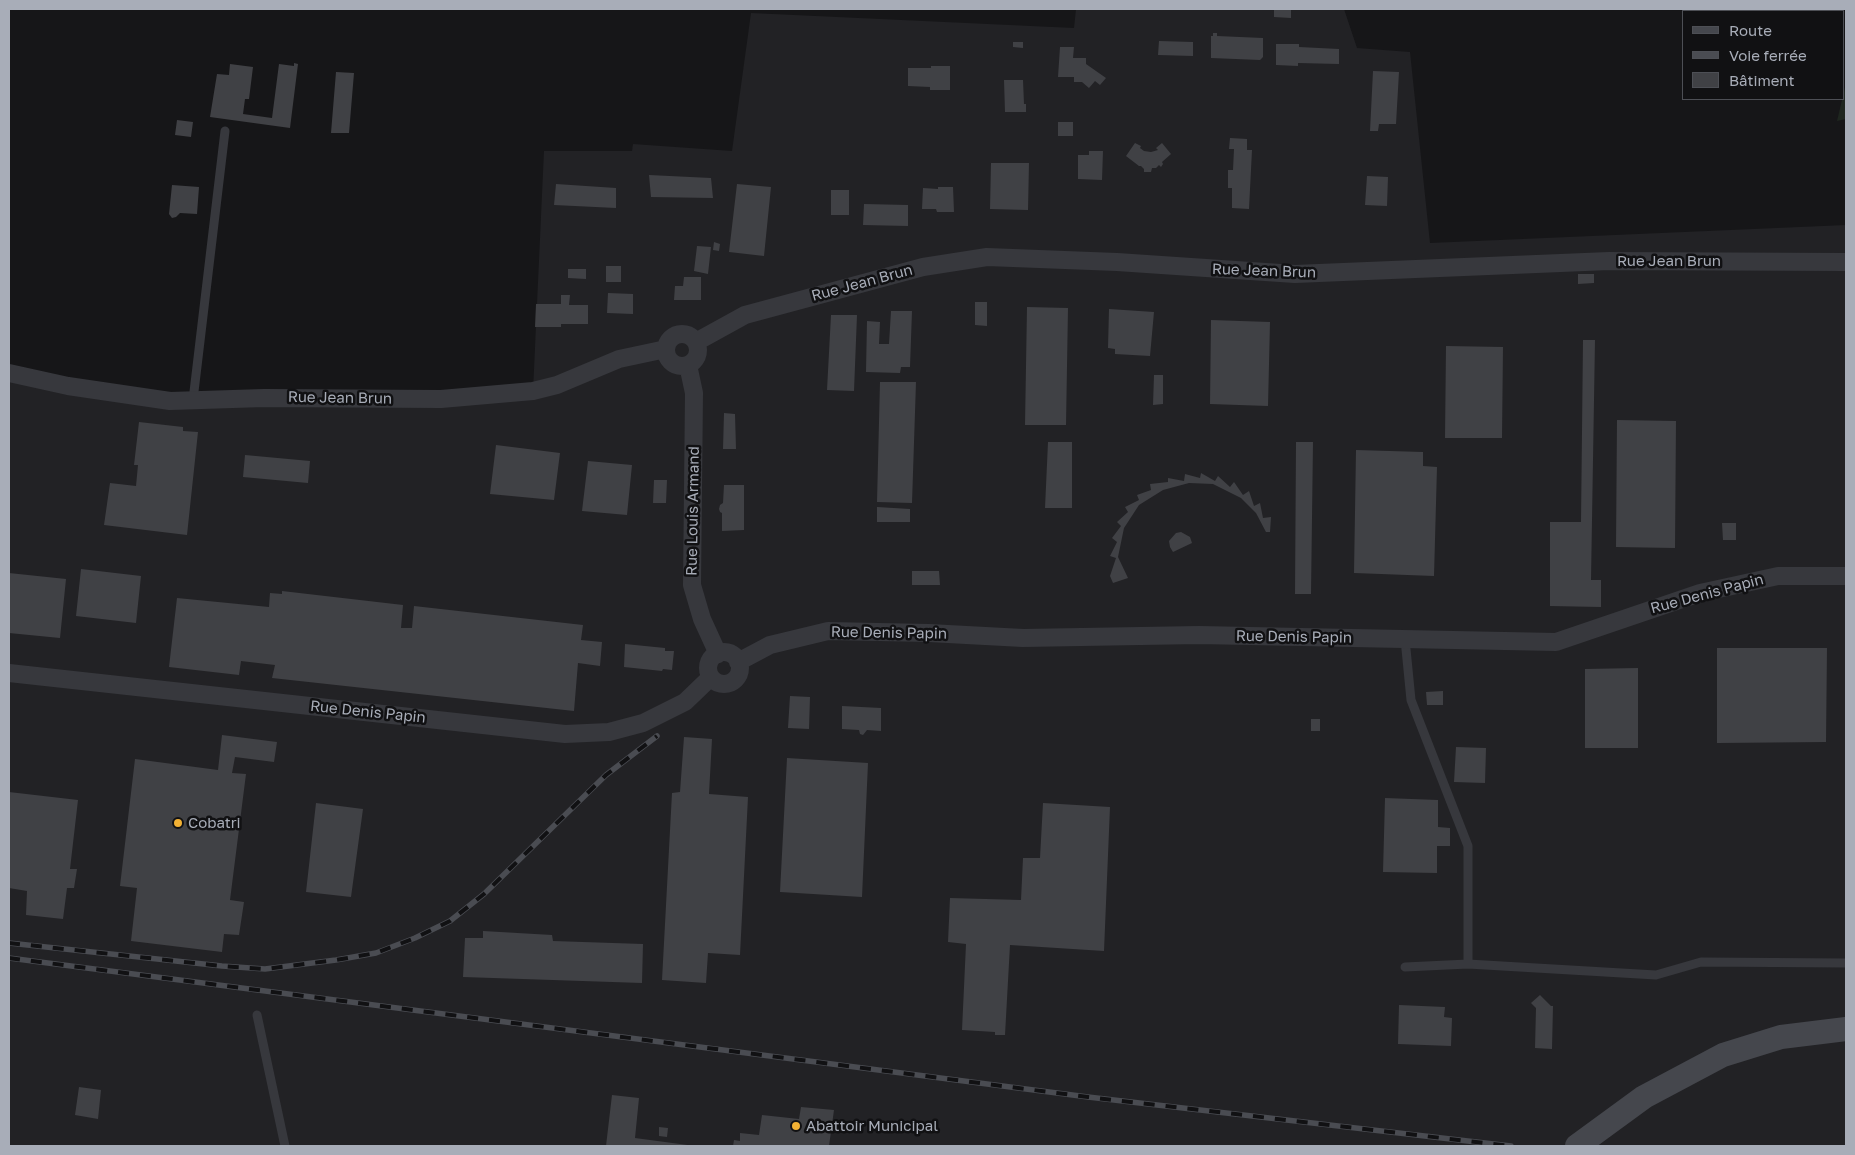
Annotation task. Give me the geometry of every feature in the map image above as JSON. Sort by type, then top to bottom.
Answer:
[{"type":"main road","points":[[1577,1146],[1644,1097],[1723,1055],[1781,1037],[1846,1030]]},
{"type":"street","name":"Rue Jean Brun","points":[[696,342],[745,315],[924,267],[987,257],[1117,262],[1295,274],[1609,261],[1846,262]]},
{"type":"street","points":[[678,335],[688,335],[696,342],[698,353],[688,365],[673,363],[667,354],[666,349],[670,340],[678,335]]},
{"type":"street","name":"Rue Jean Brun","points":[[9,373],[68,386],[170,401],[264,398],[441,399],[517,394],[557,385],[619,359],[666,349]]},
{"type":"street","name":"Rue Louis Armand","points":[[688,365],[694,393],[692,585],[702,619],[718,654]]},
{"type":"street","name":"Rue Denis Papin","points":[[738,662],[770,645],[828,631],[929,633],[1023,638],[1199,635],[1556,642],[1700,593],[1778,576],[1846,576]]},
{"type":"street","points":[[724,652],[730,654],[738,662],[740,671],[731,683],[720,684],[711,677],[708,664],[718,654],[724,652]]},
{"type":"street","name":"Rue Denis Papin","points":[[9,673],[565,734],[610,732],[644,723],[685,702],[711,677]]},
{"type":"lane","points":[[193,400],[225,132]]},
{"type":"lane","points":[[1405,639],[1411,700],[1468,846],[1468,964]]},
{"type":"lane","points":[[1405,967],[1468,964],[1656,975],[1701,962],[1846,963]]},
{"type":"lane","points":[[257,1016],[285,1146]]},
{"type":"shaded area","points":[[1076,9],[1344,9],[1357,48],[1410,52],[1430,243],[1846,225],[1846,1146],[9,1146],[9,372],[170,401],[533,391],[544,151],[632,151],[633,144],[732,151],[751,13],[1074,28]]},
{"type":"shaded area","points":[[1846,83],[1846,119],[1837,121],[1842,100],[1845,100]]},
{"type":"building","points":[[1274,9],[1291,9],[1291,18],[1274,17]]},
{"type":"building","points":[[1213,33],[1217,33],[1217,36],[1263,38],[1263,57],[1260,60],[1211,58],[1211,36],[1213,36]]},
{"type":"building","points":[[1159,41],[1193,42],[1193,56],[1158,55]]},
{"type":"building","points":[[1013,42],[1023,42],[1023,48],[1013,47]]},
{"type":"building","points":[[1276,44],[1299,44],[1299,47],[1339,49],[1339,64],[1298,63],[1298,66],[1276,65]]},
{"type":"building","points":[[1060,47],[1074,47],[1073,58],[1086,58],[1086,64],[1106,78],[1100,85],[1095,81],[1089,88],[1082,82],[1074,82],[1074,77],[1058,77]]},
{"type":"building","points":[[294,63],[298,64],[290,128],[210,117],[217,74],[229,75],[230,64],[253,67],[249,99],[245,99],[243,114],[272,118],[279,64],[294,66]]},
{"type":"building","points":[[931,66],[950,66],[950,90],[930,90],[930,87],[908,86],[908,68],[931,68]]},
{"type":"building","points":[[1373,71],[1399,72],[1396,124],[1379,124],[1378,131],[1370,131]]},
{"type":"building","points":[[336,72],[354,73],[349,133],[331,133]]},
{"type":"building","points":[[1004,80],[1023,80],[1026,112],[1005,112]]},
{"type":"building","points":[[177,120],[193,122],[191,137],[175,135]]},
{"type":"building","points":[[1058,122],[1073,122],[1073,136],[1058,136]]},
{"type":"building","points":[[1230,138],[1247,139],[1247,150],[1252,150],[1249,209],[1232,208],[1232,188],[1228,188],[1228,170],[1233,170],[1234,149],[1229,149]]},
{"type":"building","points":[[1135,143],[1141,146],[1140,148],[1144,151],[1151,152],[1158,150],[1156,148],[1162,143],[1171,154],[1162,162],[1161,167],[1159,165],[1156,168],[1152,168],[1151,172],[1144,172],[1141,166],[1126,156]]},
{"type":"building","points":[[1089,151],[1103,151],[1102,180],[1078,179],[1078,155],[1089,155]]},
{"type":"building","points":[[991,163],[1029,163],[1028,210],[990,209]]},
{"type":"building","points":[[649,175],[711,178],[713,198],[651,197]]},
{"type":"building","points":[[1367,176],[1388,177],[1387,206],[1365,205]]},
{"type":"building","points":[[556,184],[616,188],[616,208],[554,205]]},
{"type":"building","points":[[737,184],[771,187],[764,256],[729,252]]},
{"type":"building","points":[[172,185],[199,187],[197,214],[180,213],[172,218],[169,214]]},
{"type":"building","points":[[938,187],[953,187],[954,212],[937,212],[936,209],[922,209],[923,188],[938,189]]},
{"type":"building","points":[[831,190],[849,190],[849,215],[831,215]]},
{"type":"building","points":[[864,204],[908,205],[908,226],[863,225]]},
{"type":"building","points":[[714,242],[720,244],[719,251],[713,250]]},
{"type":"building","points":[[697,246],[711,247],[708,274],[694,271]]},
{"type":"building","points":[[606,266],[621,266],[621,282],[606,282]]},
{"type":"building","points":[[568,269],[586,269],[586,279],[568,278]]},
{"type":"building","points":[[1578,274],[1594,274],[1594,283],[1578,284]]},
{"type":"building","points":[[684,277],[701,277],[701,300],[674,300],[675,286],[683,286]]},
{"type":"building","points":[[608,293],[633,294],[633,314],[607,313]]},
{"type":"building","points":[[561,295],[570,295],[569,305],[588,305],[588,324],[561,324],[561,327],[535,327],[536,304],[561,304]]},
{"type":"building","points":[[975,302],[987,302],[987,326],[975,325]]},
{"type":"building","points":[[1027,307],[1068,308],[1066,425],[1025,425]]},
{"type":"building","points":[[1109,309],[1154,312],[1150,356],[1115,354],[1115,349],[1108,348]]},
{"type":"building","points":[[891,311],[912,311],[910,367],[901,367],[900,373],[866,372],[867,321],[880,322],[879,344],[889,344]]},
{"type":"building","points":[[831,315],[857,315],[854,391],[827,390]]},
{"type":"building","points":[[1211,320],[1270,322],[1268,406],[1210,404]]},
{"type":"building","points":[[1583,340],[1595,340],[1591,580],[1601,580],[1601,607],[1550,606],[1550,522],[1581,522]]},
{"type":"building","points":[[1446,346],[1503,347],[1502,438],[1445,438]]},
{"type":"building","points":[[1154,375],[1163,375],[1163,404],[1153,405]]},
{"type":"building","points":[[880,382],[916,382],[912,503],[877,502]]},
{"type":"building","points":[[724,413],[735,414],[736,449],[723,449]]},
{"type":"building","points":[[1617,420],[1676,421],[1675,548],[1616,547]]},
{"type":"building","points":[[139,422],[183,427],[183,431],[198,432],[187,535],[104,525],[110,483],[136,486],[138,465],[134,465]]},
{"type":"building","points":[[1048,442],[1072,442],[1072,508],[1045,508]]},
{"type":"building","points":[[1296,442],[1313,442],[1311,594],[1295,594]]},
{"type":"building","points":[[496,445],[560,453],[554,500],[490,494]]},
{"type":"building","points":[[1356,450],[1423,452],[1423,466],[1437,467],[1434,576],[1354,573]]},
{"type":"building","points":[[245,455],[310,461],[308,483],[243,477]]},
{"type":"building","points":[[588,461],[632,465],[627,515],[582,511]]},
{"type":"building","points":[[1201,473],[1215,481],[1218,476],[1230,487],[1234,482],[1243,495],[1249,491],[1254,506],[1260,503],[1263,518],[1271,517],[1270,532],[1266,532],[1256,513],[1241,498],[1213,484],[1189,483],[1163,490],[1139,505],[1124,528],[1118,557],[1128,578],[1113,583],[1110,576],[1116,558],[1110,556],[1117,542],[1112,538],[1121,526],[1117,522],[1128,512],[1125,507],[1139,500],[1137,495],[1151,490],[1150,484],[1168,482],[1168,478],[1184,481],[1185,474],[1200,478]]},
{"type":"building","points":[[654,480],[667,480],[666,503],[653,503]]},
{"type":"building","points":[[724,485],[744,485],[744,530],[722,531],[722,513],[719,509],[723,503]]},
{"type":"building","points":[[877,507],[910,509],[910,522],[877,522]]},
{"type":"building","points":[[1722,523],[1736,523],[1736,540],[1723,540]]},
{"type":"building","points":[[1181,532],[1190,537],[1192,543],[1173,552],[1169,541],[1176,533]]},
{"type":"building","points":[[81,569],[141,576],[136,623],[76,616]]},
{"type":"building","points":[[912,571],[939,571],[940,585],[912,585]]},
{"type":"building","points":[[9,573],[66,579],[60,638],[9,633]]},
{"type":"building","points":[[282,591],[403,605],[401,628],[412,628],[414,606],[583,625],[581,640],[602,642],[600,666],[578,663],[574,711],[272,678],[275,665],[241,661],[239,675],[169,667],[177,598],[269,607],[270,593],[282,594]]},
{"type":"building","points":[[625,644],[665,648],[665,651],[674,651],[672,670],[663,669],[662,671],[624,667]]},
{"type":"building","points":[[1717,648],[1827,648],[1826,742],[1717,743]]},
{"type":"building","points":[[1638,668],[1638,748],[1585,748],[1585,669]]},
{"type":"building","points":[[1443,691],[1443,705],[1427,705],[1426,692]]},
{"type":"building","points":[[790,696],[810,697],[809,729],[788,728]]},
{"type":"building","points":[[842,706],[881,708],[881,731],[867,730],[863,735],[860,734],[859,730],[842,729]]},
{"type":"building","points":[[1311,719],[1320,719],[1320,731],[1311,731]]},
{"type":"building","points":[[222,735],[277,742],[274,762],[235,757],[232,773],[246,774],[230,900],[244,902],[239,935],[224,934],[222,952],[131,941],[137,888],[120,886],[135,759],[218,770]]},
{"type":"building","points":[[684,737],[712,739],[709,794],[748,797],[740,955],[708,953],[706,983],[662,980],[672,793],[680,792]]},
{"type":"building","points":[[1456,747],[1486,748],[1485,783],[1454,782]]},
{"type":"building","points":[[787,758],[868,763],[862,897],[780,892]]},
{"type":"building","points":[[9,792],[78,800],[70,869],[77,869],[74,888],[67,888],[63,919],[26,915],[27,891],[9,888]]},
{"type":"building","points":[[1385,798],[1438,800],[1438,827],[1450,828],[1450,846],[1437,846],[1437,873],[1383,872]]},
{"type":"building","points":[[316,803],[363,809],[351,897],[306,892]]},
{"type":"building","points":[[1043,803],[1110,807],[1104,951],[1010,945],[1005,1035],[995,1035],[995,1032],[962,1030],[966,944],[948,942],[950,898],[1021,900],[1023,858],[1040,858]]},
{"type":"building","points":[[483,931],[552,935],[553,941],[643,944],[642,983],[463,977],[465,938],[483,938]]},
{"type":"building","points":[[1540,995],[1553,1006],[1552,1049],[1535,1048],[1536,1008],[1531,1003]]},
{"type":"building","points":[[1399,1005],[1445,1007],[1444,1017],[1452,1018],[1451,1046],[1398,1044]]},
{"type":"building","points":[[79,1087],[101,1090],[98,1119],[75,1115]]},
{"type":"building","points":[[612,1095],[639,1098],[635,1138],[695,1146],[606,1146]]},
{"type":"building","name":"Abattoir Municipal","points":[[801,1107],[834,1110],[829,1146],[733,1146],[734,1140],[740,1141],[740,1133],[759,1135],[762,1115],[799,1119]]},
{"type":"building","points":[[659,1127],[668,1128],[667,1137],[659,1136]]},
{"type":"railway","points":[[9,943],[265,969],[376,953],[415,938],[450,921],[484,894],[606,775],[657,736]]},
{"type":"railway","points":[[9,958],[1088,1097],[1511,1146]]},
{"type":"place","name":"Cobatri","points":[[178,823]]},
{"type":"place","name":"Abattoir Municipal","points":[[796,1126]]}]
